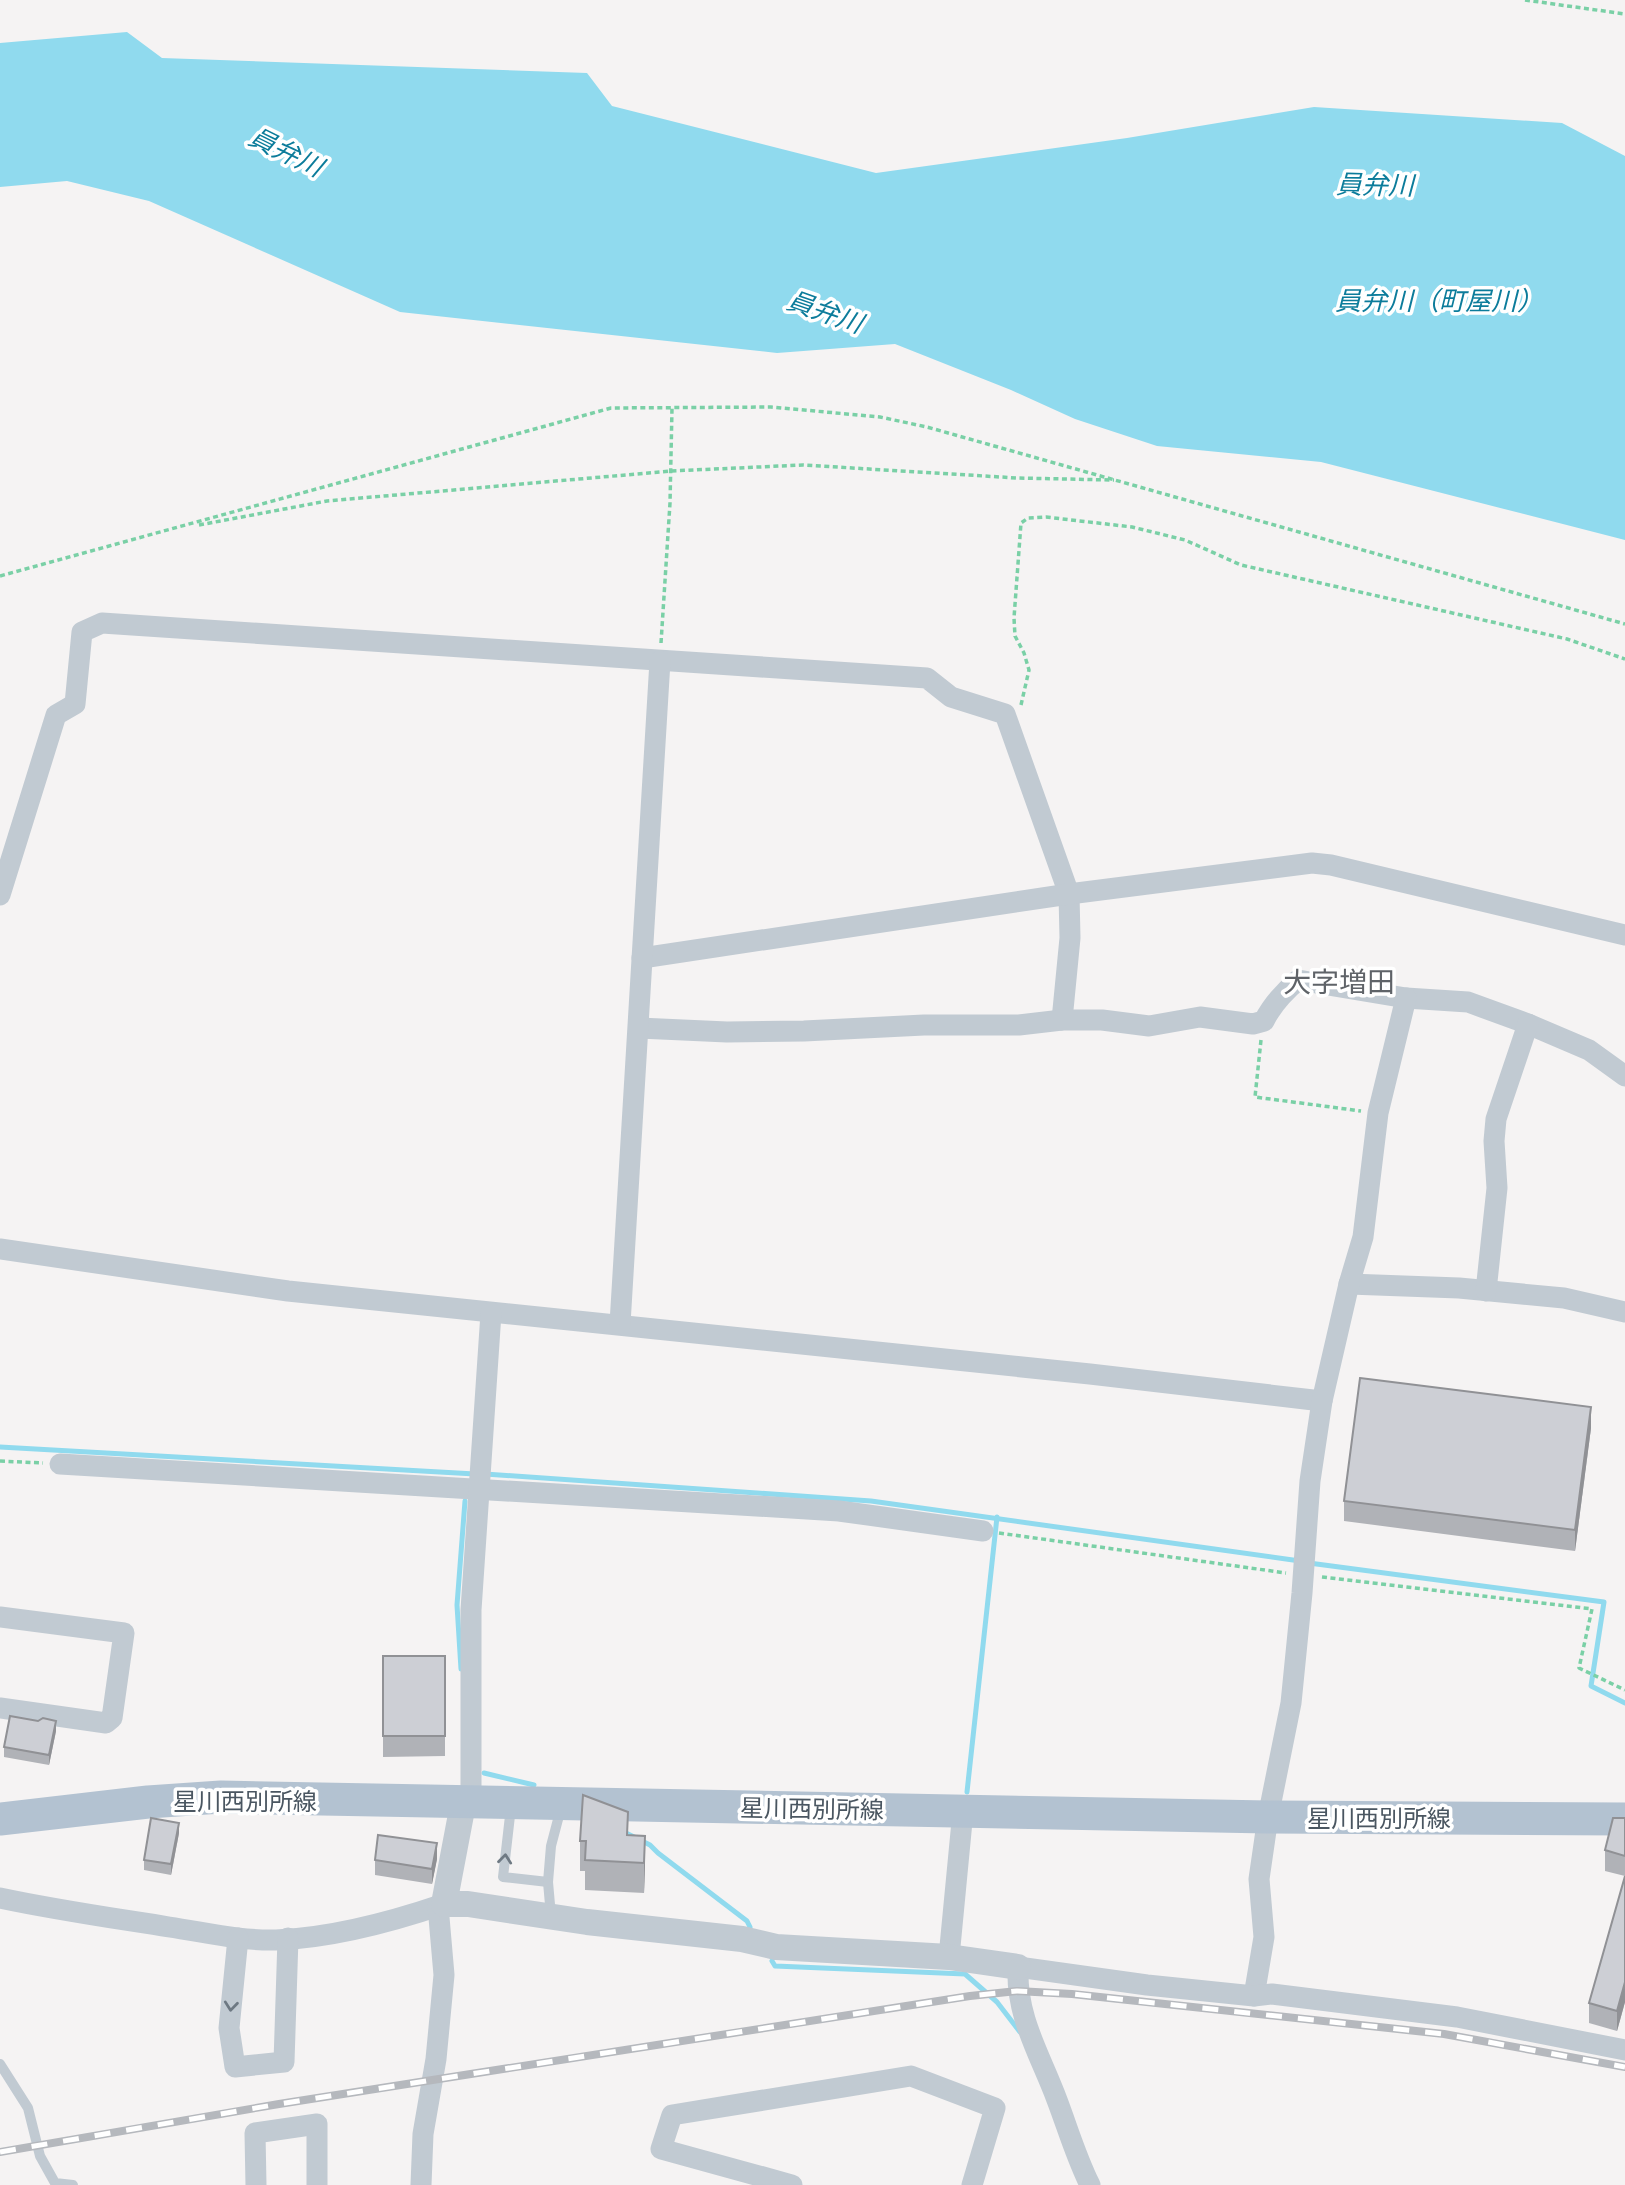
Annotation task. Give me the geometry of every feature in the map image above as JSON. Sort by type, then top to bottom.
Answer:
[{"type":"main road","name":"星川西別所線","points":[[0,1819],[148,1802],[221,1797],[467,1804],[1268,1817],[1625,1819]]},
{"type":"street","points":[[0,895],[56,715],[75,704],[82,632],[102,623],[927,678],[951,696],[1005,714],[1069,894],[1070,938],[1062,1020]]},
{"type":"street","points":[[620,1324],[660,661]]},
{"type":"street","points":[[642,958],[1069,894],[1312,863],[1331,865],[1625,935]]},
{"type":"street","points":[[639,1028],[727,1032],[804,1031],[924,1025],[1019,1025],[1062,1020],[1102,1020],[1149,1026],[1200,1017],[1253,1024],[1264,1021],[1268,1012],[1298,980],[1406,998],[1468,1002],[1589,1050],[1625,1076]]},
{"type":"street","points":[[1254,1996],[1264,1937],[1259,1879],[1268,1817],[1291,1703],[1310,1481],[1322,1401],[1349,1284],[1363,1237],[1378,1113],[1406,998]]},
{"type":"street","points":[[1486,1291],[1497,1188],[1494,1141],[1496,1119],[1528,1024]]},
{"type":"street","points":[[0,1249],[288,1292],[620,1324],[1322,1401]]},
{"type":"street","points":[[1349,1284],[1564,1298],[1625,1312]]},
{"type":"street","points":[[421,2185],[423,2134],[436,2059],[444,1975],[441,1905],[467,1804],[471,1610],[491,1313]]},
{"type":"street","points":[[60,1464],[839,1511],[983,1531]]},
{"type":"street","points":[[0,1617],[124,1633],[112,1718],[106,1723],[0,1708]]},
{"type":"street","points":[[949,1957],[963,1811]]},
{"type":"street","points":[[0,1898],[238,1938],[288,1938],[325,1934],[406,1917],[441,1905],[468,1904],[742,1939],[776,1947],[949,1957],[1147,1985],[1254,1996],[1272,1994],[1457,2017],[1625,2050]]},
{"type":"street","points":[[238,1938],[229,2028],[235,2067],[284,2062],[288,1938]]},
{"type":"street","points":[[1018,1967],[1017,1992],[1022,2012],[1057,2100],[1075,2155],[1090,2185]]},
{"type":"street","points":[[792,2185],[763,2182],[661,2149],[672,2115],[911,2076],[995,2108],[972,2185]]},
{"type":"street","points":[[256,2185],[255,2133],[317,2123],[317,2185]]},
{"type":"lane","points":[[511,1804],[503,1877],[548,1882]]},
{"type":"lane","points":[[551,1916],[548,1882],[551,1846],[561,1805]]},
{"type":"lane","points":[[0,2064],[28,2108],[40,2156],[55,2183],[73,2185]]},
{"type":"path","points":[[1525,0],[1625,14]]},
{"type":"path","points":[[0,576],[611,408],[771,407],[880,417],[927,426],[1625,624]]},
{"type":"path","points":[[660,661],[672,408]]},
{"type":"path","points":[[176,529],[327,501],[671,471],[803,465],[1017,478],[1120,480]]},
{"type":"path","points":[[1010,729],[1018,713],[1029,670],[1015,636],[1014,618],[1021,523],[1028,518],[1046,517],[1132,527],[1185,540],[1241,565],[1567,639],[1625,659]]},
{"type":"path","points":[[1264,1021],[1255,1097],[1378,1113]]},
{"type":"path","points":[[0,1461],[60,1464]]},
{"type":"path","points":[[1008,1535],[1304,1566],[1592,1609],[1579,1668],[1625,1690]]},
{"type":"water","name":"員弁川（町屋川）","points":[[127,32],[162,58],[587,73],[612,106],[876,173],[1127,138],[1314,107],[1562,123],[1625,156],[1625,540],[1321,462],[1157,446],[1075,419],[1011,390],[895,344],[777,353],[400,312],[149,201],[67,181],[0,187],[0,43]]},
{"type":"building","points":[[1360,1378],[1591,1407],[1575,1530],[1344,1501]]},
{"type":"building","points":[[383,1656],[445,1656],[445,1736],[383,1736]]},
{"type":"building","points":[[10,1716],[56,1721],[49,1755],[4,1747]]},
{"type":"building","points":[[583,1795],[628,1812],[627,1835],[645,1836],[644,1863],[585,1860],[586,1841],[580,1841]]},
{"type":"building","points":[[151,1818],[179,1823],[171,1864],[144,1860]]},
{"type":"building","points":[[1613,1818],[1625,1818],[1625,1856],[1605,1850]]},
{"type":"building","points":[[378,1835],[437,1843],[432,1869],[375,1860]]},
{"type":"building","points":[[1625,1876],[1625,1982],[1617,2011],[1589,2003]]},
{"type":"waterway","points":[[0,1447],[475,1474]]},
{"type":"waterway","points":[[485,1474],[871,1501],[1300,1561]]},
{"type":"waterway","points":[[461,1669],[457,1605],[465,1501]]},
{"type":"waterway","points":[[967,1792],[997,1517]]},
{"type":"waterway","points":[[1309,1563],[1604,1602],[1591,1686],[1625,1703]]},
{"type":"waterway","points":[[484,1773],[534,1785]]},
{"type":"waterway","points":[[622,1831],[650,1845],[747,1921],[750,1927]]},
{"type":"waterway","points":[[772,1961],[775,1966],[965,1974],[997,2002],[1020,2032]]},
{"type":"railway","points":[[0,2152],[279,2104],[970,1996],[1017,1991],[1072,1994],[1444,2034],[1625,2067]]},
{"type":"district","name":"大字増田","points":[[1339,982]]},
{"type":"water label","name":"員弁川","points":[[286,152]]},
{"type":"water label","name":"員弁川","points":[[1375,185]]},
{"type":"water label","name":"員弁川","points":[[825,312]]}]
